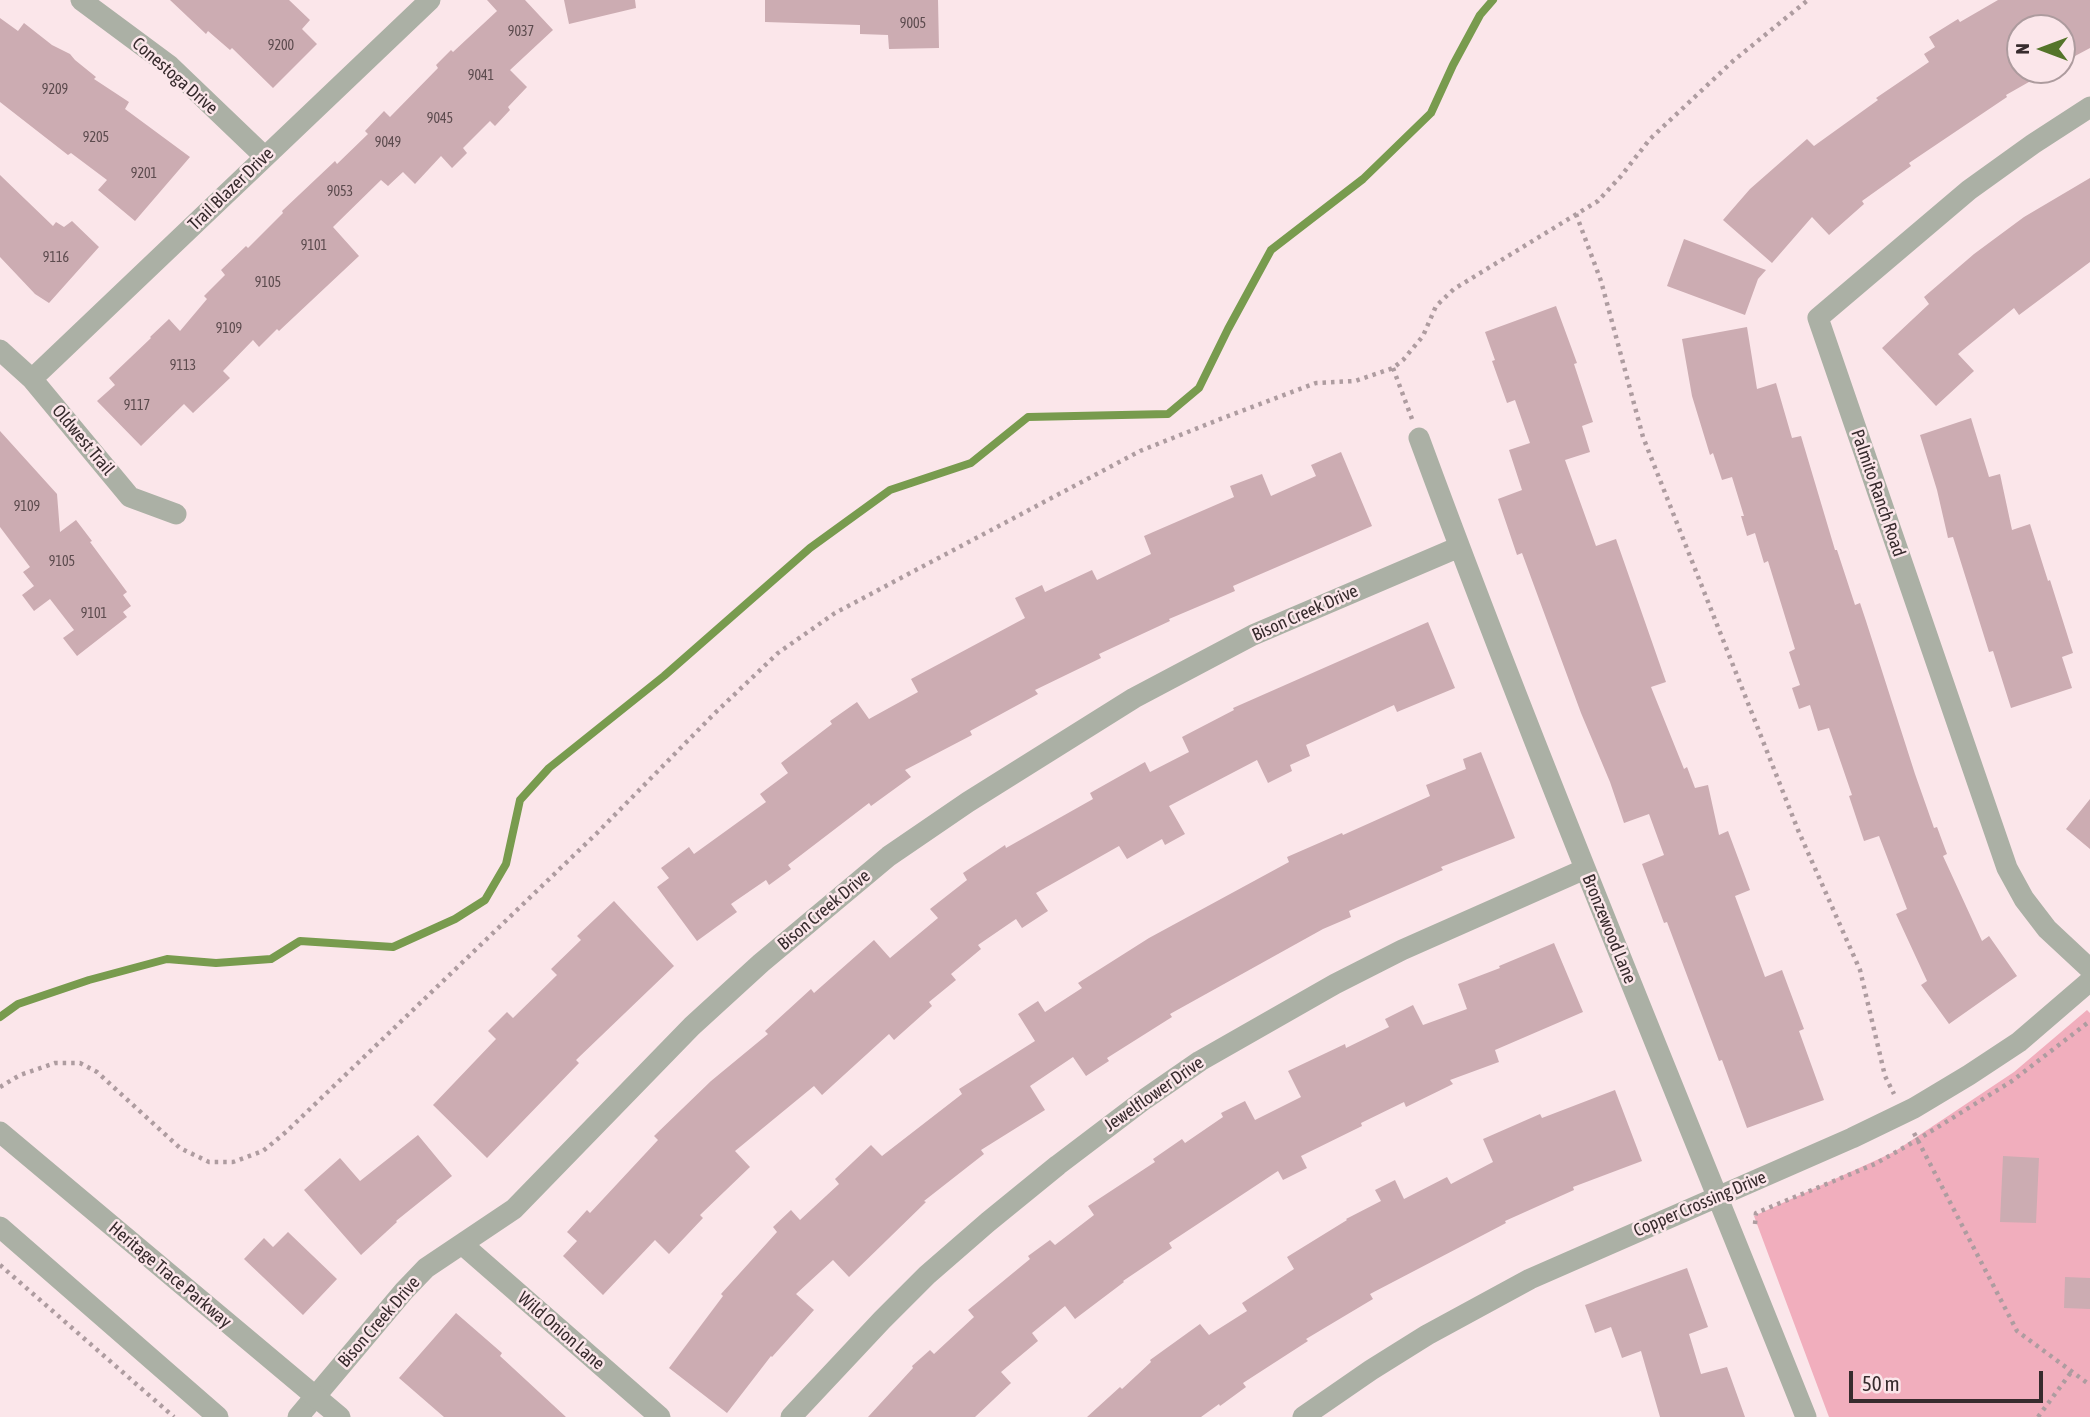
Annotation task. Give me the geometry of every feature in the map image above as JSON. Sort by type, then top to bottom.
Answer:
[{"type":"street","name":"Conestoga Drive","points":[[81,0],[170,66],[265,157]]},
{"type":"street","name":"Trail Blazer Drive","points":[[32,379],[430,0]]},
{"type":"street","name":"Palmito Ranch Road","points":[[2090,107],[2032,144],[1969,190],[1818,318],[2007,867],[2024,899],[2047,929],[2090,969]]},
{"type":"street","name":"Oldwest Trail","points":[[0,350],[32,379],[130,497],[176,514]]},
{"type":"street","name":"Bronzewood Lane","points":[[1419,438],[1585,869],[1806,1417]]},
{"type":"street","name":"Bison Creek Drive","points":[[298,1417],[426,1268],[514,1209],[692,1026],[825,908],[900,848],[1134,698],[1253,635],[1459,547]]},
{"type":"street","name":"Jewelflower Drive","points":[[791,1417],[927,1275],[1038,1181],[1145,1099],[1200,1061],[1335,984],[1402,950],[1585,869]]},
{"type":"street","name":"Copper Crossing Drive","points":[[1310,1415],[1416,1342],[1530,1279],[1904,1113],[1969,1076],[2019,1042],[2090,981]]},
{"type":"street","name":"Heritage Trace Parkway","points":[[0,1132],[340,1417]]},
{"type":"street","points":[[0,1227],[218,1417]]},
{"type":"street","name":"Wild Onion Lane","points":[[462,1244],[660,1417]]},
{"type":"path","points":[[0,1087],[20,1075],[55,1063],[80,1063],[97,1072],[180,1148],[209,1162],[233,1162],[264,1151],[596,834],[778,653],[825,620],[1140,451],[1316,383],[1355,381],[1392,368],[1403,360],[1423,336],[1436,306],[1454,289],[1598,201],[1650,139],[1724,70],[1808,0]]},
{"type":"path","points":[[1576,214],[1601,281],[1643,437],[1798,830],[1860,970],[1885,1076],[2017,1331],[2090,1385]]},
{"type":"path","points":[[1392,368],[1419,438]]},
{"type":"path","points":[[1759,1234],[1755,1222],[1756,1213],[1875,1164],[1917,1140],[2012,1081],[2090,1021]]},
{"type":"path","points":[[0,1265],[174,1417]]},
{"type":"path","points":[[2038,1417],[2072,1371]]},
{"type":"shaded area","points":[[2087,1010],[2090,1013],[2090,1417],[1829,1417],[1754,1216],[1894,1152],[2014,1072]]},
{"type":"building","points":[[170,0],[289,0],[310,20],[302,29],[317,44],[273,88],[232,48],[230,50],[208,31],[206,34]]},
{"type":"building","points":[[487,0],[525,0],[553,30],[510,70],[527,87],[508,107],[510,110],[495,126],[490,121],[463,148],[467,153],[452,168],[441,156],[415,184],[403,172],[388,186],[381,180],[333,227],[359,256],[259,347],[253,340],[223,371],[230,378],[193,413],[184,404],[141,446],[97,401],[115,385],[109,378],[169,319],[180,331],[207,299],[204,296],[225,275],[221,270],[246,246],[248,248],[282,211],[335,161],[337,164],[368,134],[365,131],[384,111],[390,117],[438,68],[436,65],[451,50],[453,52],[497,11]]},
{"type":"building","points":[[564,0],[635,0],[636,8],[569,24]]},
{"type":"building","points":[[765,0],[938,0],[939,48],[889,49],[888,35],[860,34],[860,25],[765,22]]},
{"type":"building","points":[[1998,0],[2090,0],[2090,48],[2076,56],[2076,14],[2006,14],[2006,84],[2025,84],[1909,163],[1911,166],[1862,201],[1864,204],[1829,235],[1812,217],[1772,263],[1723,220],[1750,189],[1807,139],[1814,146],[1878,100],[1876,98],[1929,62],[1924,54],[1935,47],[1929,37],[1958,19],[1960,22]]},
{"type":"building","points":[[0,18],[18,31],[24,23],[52,45],[70,54],[96,77],[94,79],[129,102],[125,109],[190,157],[135,221],[98,190],[107,180],[71,153],[68,155],[0,102]]},
{"type":"building","points":[[0,175],[53,226],[56,222],[64,227],[72,221],[99,247],[49,303],[35,294],[0,257]]},
{"type":"building","points":[[2090,178],[2090,262],[2019,315],[2014,308],[1958,354],[1974,371],[1936,406],[1882,348],[1929,304],[1924,297],[1974,254],[2024,217]]},
{"type":"building","points":[[1684,239],[1766,270],[1758,279],[1745,315],[1667,286]]},
{"type":"building","points":[[1556,306],[1577,363],[1574,364],[1593,422],[1582,426],[1590,452],[1565,460],[1596,546],[1616,539],[1666,682],[1651,687],[1684,769],[1687,767],[1695,788],[1708,785],[1719,835],[1728,831],[1750,890],[1735,896],[1765,977],[1782,970],[1804,1029],[1799,1031],[1824,1100],[1747,1128],[1642,864],[1664,855],[1649,814],[1624,823],[1522,553],[1517,555],[1498,499],[1522,490],[1509,450],[1530,443],[1515,400],[1507,403],[1485,332]]},
{"type":"building","points":[[1747,327],[1757,389],[1776,383],[1792,438],[1801,436],[1835,550],[1855,605],[1860,603],[1915,774],[1934,828],[1937,827],[1947,854],[1943,856],[1982,941],[1989,936],[2017,976],[1949,1024],[1921,985],[1927,981],[1896,914],[1907,909],[1879,836],[1864,841],[1849,796],[1852,795],[1829,728],[1818,731],[1810,705],[1799,709],[1792,688],[1800,685],[1789,652],[1795,649],[1768,561],[1764,563],[1755,533],[1747,536],[1732,477],[1722,480],[1713,453],[1710,455],[1692,396],[1682,339]]},
{"type":"building","points":[[1971,418],[1989,477],[2000,474],[2012,530],[2030,524],[2073,653],[2062,657],[2072,688],[2011,708],[1993,651],[1989,652],[1953,537],[1948,538],[1920,435]]},
{"type":"building","points":[[0,431],[57,494],[60,532],[76,520],[127,592],[123,595],[131,606],[123,612],[127,617],[77,656],[63,638],[74,630],[50,599],[34,611],[22,595],[34,586],[23,572],[30,567],[0,527]]},
{"type":"building","points":[[1341,452],[1372,526],[1233,586],[1235,591],[1169,619],[1170,621],[1099,654],[1101,658],[1035,690],[1038,694],[970,731],[972,735],[905,770],[911,777],[871,806],[869,803],[788,865],[791,869],[769,885],[766,880],[731,904],[737,912],[697,941],[657,887],[669,878],[661,868],[689,847],[694,854],[766,802],[760,794],[788,773],[781,763],[832,724],[830,721],[857,702],[869,719],[918,692],[911,679],[1025,618],[1015,598],[1042,585],[1045,592],[1092,570],[1097,580],[1151,554],[1144,536],[1234,497],[1230,486],[1262,474],[1271,496],[1316,476],[1311,465]]},
{"type":"building","points":[[1428,622],[1455,688],[1397,712],[1394,705],[1306,745],[1310,756],[1290,765],[1292,771],[1268,783],[1257,760],[1169,806],[1185,834],[1165,845],[1162,839],[1127,859],[1119,846],[1036,893],[1048,911],[1022,928],[1016,919],[978,945],[981,949],[951,974],[956,980],[929,1002],[932,1006],[894,1040],[889,1034],[822,1095],[814,1086],[735,1151],[750,1167],[700,1215],[703,1218],[669,1254],[655,1240],[603,1295],[563,1256],[577,1241],[567,1232],[587,1210],[590,1213],[658,1140],[654,1136],[711,1081],[768,1034],[765,1031],[811,989],[814,993],[874,940],[890,958],[938,918],[930,909],[967,880],[963,873],[1005,845],[1006,848],[1093,799],[1090,793],[1145,762],[1150,772],[1189,752],[1182,737],[1234,710],[1233,708]]},
{"type":"building","points":[[1481,752],[1515,838],[1441,867],[1443,870],[1349,911],[1351,917],[1323,929],[1170,1014],[1172,1017],[1107,1058],[1109,1061],[1086,1076],[1073,1057],[1030,1086],[1045,1110],[981,1150],[984,1154],[924,1201],[926,1202],[849,1277],[833,1260],[796,1294],[814,1310],[771,1356],[727,1413],[669,1368],[723,1296],[721,1294],[777,1232],[773,1227],[791,1210],[800,1220],[839,1184],[835,1179],[871,1145],[882,1156],[962,1094],[959,1089],[1035,1041],[1018,1014],[1038,1001],[1045,1012],[1082,988],[1078,983],[1149,938],[1289,862],[1287,857],[1430,796],[1426,785],[1466,769],[1463,759]]},
{"type":"building","points":[[2090,799],[2090,849],[2066,829]]},
{"type":"building","points":[[614,901],[674,966],[576,1060],[579,1063],[487,1158],[433,1105],[496,1039],[488,1031],[507,1012],[513,1018],[557,975],[551,969],[581,940],[577,936]]},
{"type":"building","points":[[1554,943],[1583,1012],[1495,1050],[1499,1062],[1450,1080],[1453,1084],[1406,1107],[1404,1102],[1301,1156],[1307,1168],[1283,1180],[1278,1171],[1169,1243],[1172,1248],[1123,1281],[1075,1319],[1065,1306],[1032,1333],[1038,1341],[1001,1372],[1011,1383],[975,1417],[868,1417],[912,1366],[930,1350],[934,1354],[974,1317],[968,1310],[1030,1259],[1028,1256],[1050,1240],[1055,1245],[1094,1215],[1088,1206],[1155,1162],[1153,1159],[1182,1139],[1185,1143],[1223,1117],[1221,1113],[1245,1101],[1255,1120],[1301,1097],[1288,1071],[1389,1027],[1385,1019],[1413,1005],[1423,1025],[1467,1009],[1458,984]]},
{"type":"building","points":[[1615,1090],[1642,1161],[1573,1187],[1574,1190],[1505,1221],[1506,1223],[1370,1294],[1373,1299],[1306,1339],[1308,1341],[1243,1383],[1246,1387],[1201,1417],[1087,1417],[1120,1387],[1122,1389],[1151,1362],[1150,1360],[1200,1324],[1209,1335],[1247,1311],[1242,1303],[1294,1269],[1287,1257],[1346,1219],[1381,1201],[1375,1190],[1395,1180],[1404,1199],[1447,1177],[1451,1184],[1493,1162],[1483,1139],[1540,1114],[1542,1118]]},
{"type":"building","points":[[418,1135],[452,1176],[396,1221],[361,1255],[304,1190],[340,1158],[360,1181]]},
{"type":"building","points":[[2003,1156],[2039,1158],[2036,1223],[2000,1222]]},
{"type":"building","points":[[288,1232],[337,1279],[303,1315],[244,1259],[264,1238],[273,1247]]},
{"type":"building","points":[[1687,1268],[1708,1327],[1689,1334],[1701,1374],[1727,1367],[1745,1417],[1660,1417],[1641,1351],[1622,1358],[1611,1327],[1595,1333],[1585,1305]]},
{"type":"building","points":[[2065,1277],[2090,1278],[2090,1309],[2064,1308]]},
{"type":"building","points":[[456,1313],[502,1353],[500,1356],[566,1417],[444,1417],[399,1378]]},
{"type":"waterway","points":[[0,1017],[18,1004],[89,980],[167,959],[216,963],[271,959],[300,941],[393,947],[455,919],[485,900],[506,864],[520,800],[549,768],[664,676],[810,548],[890,490],[971,463],[1028,417],[1168,414],[1199,388],[1271,250],[1363,179],[1431,113],[1480,15],[1493,0]]}]
